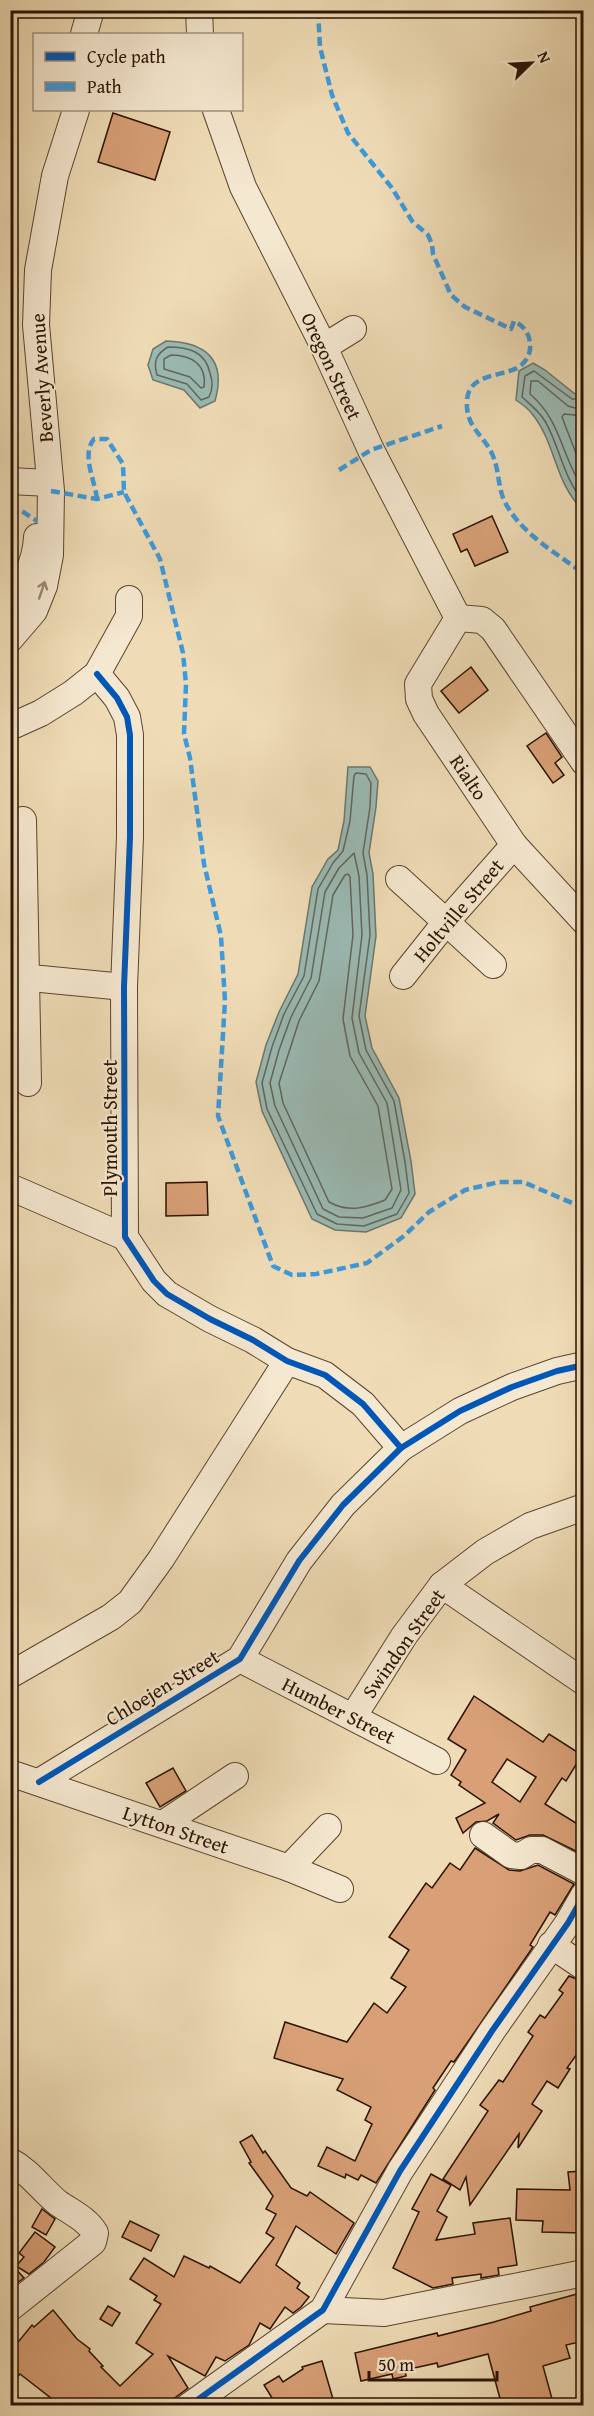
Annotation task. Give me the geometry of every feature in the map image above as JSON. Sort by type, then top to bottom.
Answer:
[{"type":"street","points":[[84,33],[91,10]]},
{"type":"street","points":[[102,33],[108,10]]},
{"type":"street","points":[[199,10],[200,33]]},
{"type":"street","name":"Beverly Avenue","points":[[10,608],[28,572],[36,549],[37,520],[31,482],[24,398],[25,276],[29,235],[61,111]]},
{"type":"street","name":"Beverly Avenue","points":[[10,639],[34,611],[44,586],[50,555],[51,526],[31,482],[38,270],[55,176],[76,111]]},
{"type":"street","name":"Oregon Street","points":[[216,111],[243,187],[324,347],[371,450],[458,618]]},
{"type":"street","points":[[324,347],[353,329]]},
{"type":"street","points":[[10,727],[49,708],[97,674],[129,616],[129,599]]},
{"type":"street","points":[[458,618],[482,620],[493,629],[584,762]]},
{"type":"street","name":"Rialto","points":[[458,618],[418,684],[419,699],[426,714],[514,844],[584,921]]},
{"type":"street","name":"Plymouth Street","points":[[97,674],[117,698],[127,717],[130,735],[130,837],[124,987],[125,1237]]},
{"type":"street","points":[[24,820],[18,976],[27,1083]]},
{"type":"street","name":"Holtville Street","points":[[403,976],[446,922],[514,844]]},
{"type":"street","points":[[399,879],[493,965]]},
{"type":"street","points":[[18,976],[124,987]]},
{"type":"street","points":[[10,1187],[125,1237],[154,1281],[168,1294],[287,1360],[324,1376],[363,1404],[401,1448]]},
{"type":"street","points":[[10,1675],[111,1617],[130,1602],[161,1559],[287,1360]]},
{"type":"street","name":"Chloejen Street","points":[[39,1782],[240,1659],[299,1561],[343,1505],[401,1448],[460,1411],[512,1387],[557,1371],[584,1365]]},
{"type":"street","name":"Swindon Street","points":[[353,1717],[404,1636],[442,1585],[485,1552],[530,1526],[584,1507]]},
{"type":"street","points":[[442,1585],[584,1682]]},
{"type":"street","name":"Humber Street","points":[[240,1659],[437,1761]]},
{"type":"street","name":"Lytton Street","points":[[10,1773],[289,1868],[340,1889]]},
{"type":"street","points":[[163,1824],[235,1776]]},
{"type":"street","points":[[289,1868],[328,1827]]},
{"type":"street","points":[[483,1835],[511,1855],[520,1856],[531,1850],[542,1850],[584,1872]]},
{"type":"street","points":[[189,2406],[323,2310],[400,2170],[568,1923],[584,1895]]},
{"type":"street","points":[[551,1945],[584,1967]]},
{"type":"street","points":[[10,2161],[26,2171],[57,2202],[90,2225],[95,2233],[93,2242],[10,2308]]},
{"type":"street","points":[[323,2310],[384,2313],[584,2272]]},
{"type":"water","points":[[166,341],[192,345],[202,349],[210,356],[218,374],[215,401],[200,408],[184,390],[153,380],[148,365],[153,349]]},
{"type":"water","points":[[533,363],[575,394],[583,393],[583,510],[574,500],[561,476],[541,426],[530,411],[516,400],[519,371]]},
{"type":"water","points":[[348,767],[370,767],[378,781],[369,853],[373,874],[376,936],[365,1016],[372,1048],[399,1098],[415,1194],[401,1218],[366,1232],[335,1230],[312,1219],[262,1111],[256,1082],[266,1045],[298,974],[312,887],[328,859],[338,850],[344,821]]},
{"type":"building","points":[[113,113],[170,132],[155,180],[98,162]]},
{"type":"building","points":[[492,516],[508,552],[475,566],[467,549],[461,552],[453,534]]},
{"type":"building","points":[[471,667],[488,690],[459,713],[441,691]]},
{"type":"building","points":[[546,733],[562,757],[555,763],[564,775],[553,783],[527,746]]},
{"type":"building","points":[[207,1182],[208,1215],[166,1216],[166,1183]]},
{"type":"building","points":[[474,1696],[543,1742],[549,1734],[582,1755],[566,1781],[562,1778],[545,1804],[584,1828],[584,1855],[543,1835],[530,1835],[516,1840],[493,1823],[499,1814],[487,1821],[476,1822],[463,1833],[456,1818],[485,1803],[459,1785],[461,1782],[451,1775],[466,1750],[448,1739]],"holes":[[[507,1759],[536,1777],[520,1802],[492,1782]]]},
{"type":"building","points":[[173,1768],[186,1791],[160,1807],[146,1783]]},
{"type":"building","points":[[475,1848],[509,1870],[520,1871],[538,1865],[574,1884],[555,1915],[550,1912],[530,1945],[533,1947],[454,2062],[451,2061],[433,2088],[435,2090],[376,2183],[361,2175],[358,2180],[346,2174],[345,2178],[318,2166],[327,2147],[355,2161],[372,2124],[365,2120],[371,2107],[337,2090],[343,2079],[274,2058],[285,2022],[347,2042],[374,2003],[387,2013],[406,1987],[391,1978],[409,1950],[389,1937],[426,1883],[432,1888],[450,1863],[460,1870]]},
{"type":"building","points":[[569,1976],[584,1982],[584,2044],[567,2068],[570,2069],[558,2088],[547,2081],[532,2104],[542,2111],[518,2148],[519,2134],[470,2205],[466,2177],[460,2190],[443,2179],[488,2111],[480,2105],[499,2080],[503,2082],[533,2036],[528,2032],[540,2015],[545,2018],[563,1993],[559,1990]]},
{"type":"building","points":[[252,2135],[263,2153],[265,2151],[291,2188],[307,2196],[310,2192],[354,2223],[336,2254],[296,2226],[276,2265],[300,2283],[297,2288],[309,2297],[301,2307],[293,2313],[285,2307],[270,2329],[260,2323],[249,2345],[225,2361],[216,2357],[205,2376],[168,2356],[188,2388],[164,2406],[47,2406],[52,2399],[20,2374],[10,2385],[10,2352],[32,2325],[34,2327],[53,2310],[77,2339],[90,2349],[89,2351],[103,2366],[101,2367],[120,2386],[153,2354],[136,2343],[161,2304],[154,2300],[157,2296],[130,2279],[144,2258],[174,2277],[184,2256],[209,2268],[210,2266],[240,2283],[274,2238],[266,2233],[276,2214],[266,2209],[273,2196],[249,2163],[251,2162],[240,2142]]},
{"type":"building","points":[[584,2171],[584,2233],[542,2232],[543,2221],[516,2220],[517,2189],[570,2190],[568,2172]]},
{"type":"building","points":[[431,2174],[451,2185],[437,2211],[447,2217],[436,2240],[475,2234],[473,2223],[510,2218],[517,2265],[498,2268],[499,2275],[481,2278],[481,2274],[452,2278],[453,2284],[433,2288],[393,2268],[419,2212],[412,2209]]},
{"type":"building","points":[[42,2209],[55,2219],[46,2235],[32,2227]]},
{"type":"building","points":[[130,2221],[159,2235],[151,2251],[122,2237]]},
{"type":"building","points":[[35,2232],[55,2247],[44,2262],[29,2274],[16,2266],[24,2257],[19,2253]]},
{"type":"building","points":[[10,2263],[24,2278],[10,2288]]},
{"type":"building","points":[[584,2292],[584,2341],[566,2345],[570,2358],[543,2366],[554,2406],[502,2406],[488,2354],[438,2367],[437,2363],[405,2370],[406,2376],[393,2379],[392,2374],[361,2381],[355,2353],[494,2322],[531,2311],[530,2307]]},
{"type":"building","points":[[108,2306],[120,2313],[112,2326],[100,2319]]},
{"type":"building","points":[[322,2361],[335,2406],[277,2406],[264,2385],[279,2376],[283,2382],[303,2369],[302,2367]]},
{"type":"marked path","points":[[318,10],[320,47],[332,95],[348,133],[392,188],[412,221],[428,235],[433,254],[451,295],[465,307],[511,329],[514,321],[529,336],[530,350],[523,363],[517,368],[486,378],[473,385],[467,400],[467,410],[472,424],[493,456],[502,495],[511,512],[529,532],[584,574]]},
{"type":"marked path","points":[[339,470],[371,450],[442,426]]},
{"type":"marked path","points":[[97,499],[90,468],[90,445],[94,439],[107,439],[123,464],[124,492],[160,559],[183,653],[186,684],[184,734],[190,758],[204,864],[221,936],[225,1001],[218,1116],[273,1266],[292,1275],[316,1274],[367,1263],[404,1236],[429,1212],[465,1190],[499,1182],[523,1182],[584,1208]]},
{"type":"marked path","points":[[51,491],[97,499],[124,492]]},
{"type":"marked path","points":[[10,514],[20,510],[37,521]]},
{"type":"cycle path","points":[[97,674],[117,698],[127,717],[130,735],[130,837],[124,987],[125,1237],[154,1281],[167,1294],[287,1361],[325,1375],[363,1404],[401,1448]]},
{"type":"cycle path","points":[[39,1782],[240,1659],[299,1561],[343,1505],[401,1448],[460,1411],[512,1387],[557,1371],[584,1365]]},
{"type":"cycle path","points":[[189,2406],[323,2310],[400,2171],[492,2031],[568,1923],[584,1895]]}]
